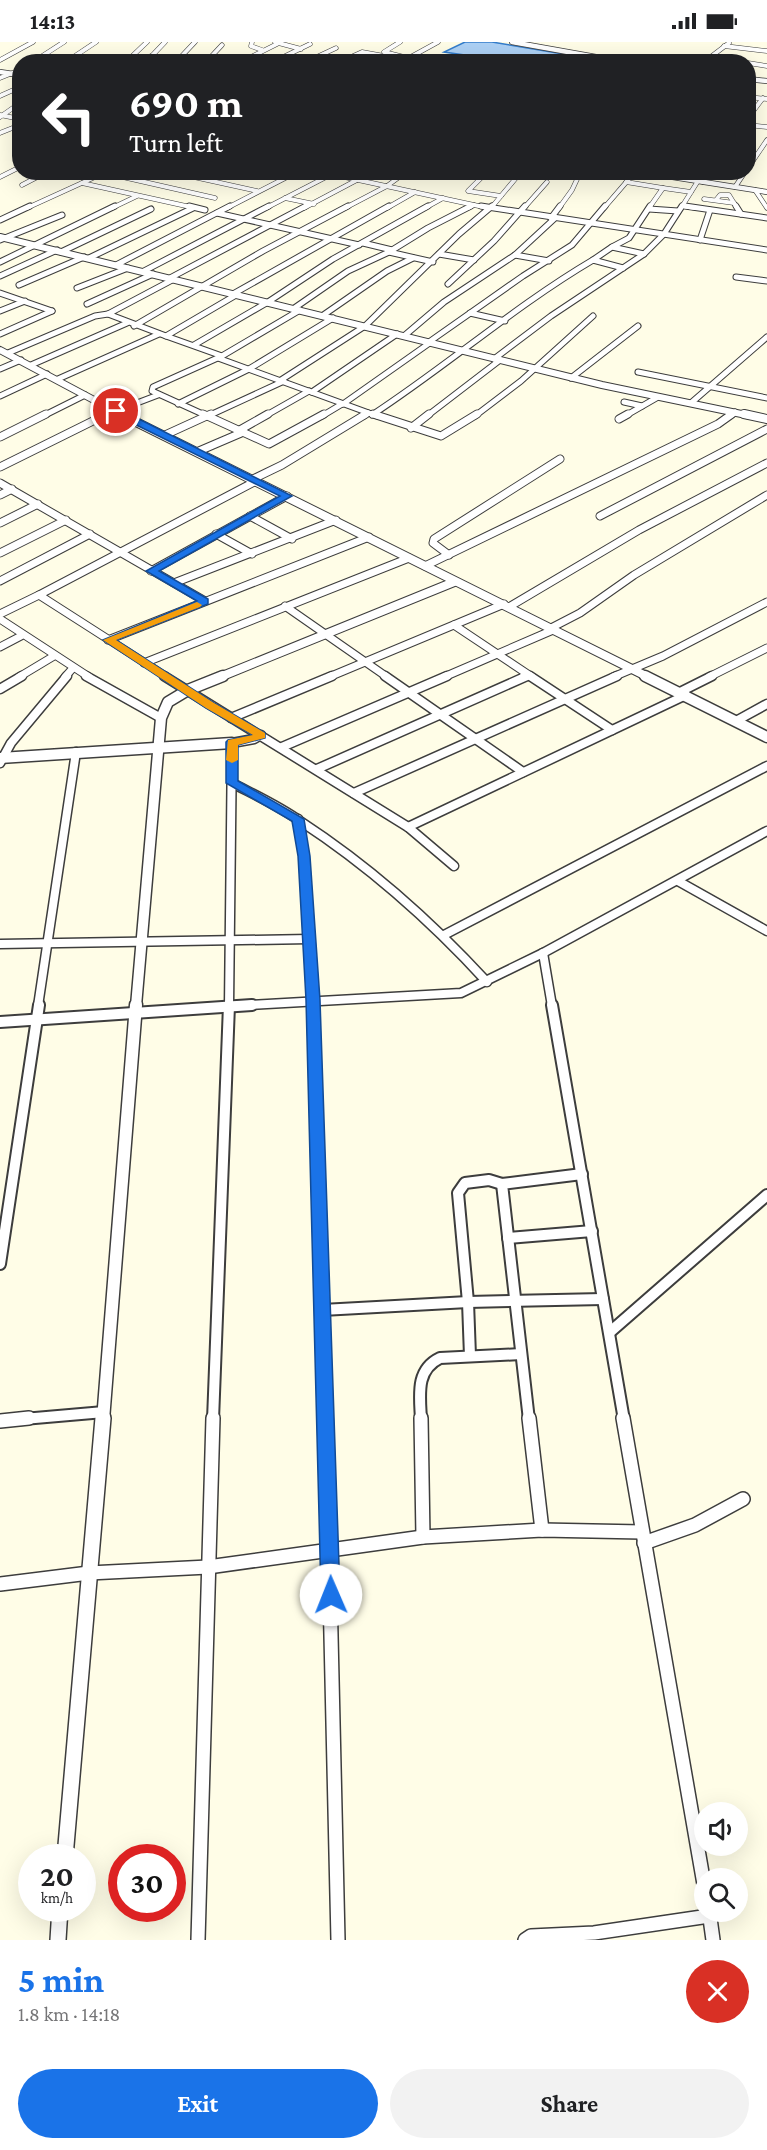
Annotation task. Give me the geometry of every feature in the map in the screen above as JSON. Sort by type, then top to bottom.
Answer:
[{"type":"street","points":[[0,60],[33,42]]},
{"type":"street","points":[[45,54],[64,42]]},
{"type":"street","points":[[78,54],[96,42]]},
{"type":"street","points":[[134,54],[147,42]]},
{"type":"street","points":[[153,54],[165,42]]},
{"type":"street","points":[[184,54],[195,42]]},
{"type":"street","points":[[252,42],[251,46],[266,54]]},
{"type":"street","points":[[385,54],[383,51],[400,42]]},
{"type":"street","points":[[420,54],[438,42]]},
{"type":"street","points":[[512,42],[579,54]]},
{"type":"street","points":[[715,54],[731,42]]},
{"type":"street","points":[[258,54],[276,43],[302,49]]},
{"type":"street","points":[[290,54],[310,44]]},
{"type":"street","points":[[215,54],[222,45]]},
{"type":"street","points":[[724,46],[767,51]]},
{"type":"street","points":[[323,54],[336,48]]},
{"type":"street","points":[[358,54],[362,52],[378,54]]},
{"type":"street","points":[[0,72],[10,74]]},
{"type":"street","points":[[0,78],[10,74]]},
{"type":"street","points":[[756,157],[767,140]]},
{"type":"street","points":[[21,185],[31,180]]},
{"type":"street","points":[[0,220],[89,180]]},
{"type":"street","points":[[137,180],[215,198]]},
{"type":"street","points":[[211,180],[257,191]]},
{"type":"street","points":[[116,265],[280,180]]},
{"type":"street","points":[[144,272],[321,180]]},
{"type":"street","points":[[4,352],[95,316],[108,314],[359,180],[552,219],[767,250]]},
{"type":"street","points":[[31,365],[130,325],[204,287],[263,251],[395,180]]},
{"type":"street","points":[[479,180],[467,190],[501,196]]},
{"type":"street","points":[[165,435],[208,417],[282,380],[365,326],[433,262],[459,234],[491,208],[514,180]]},
{"type":"street","points":[[199,451],[240,432],[310,392],[400,335],[515,255],[552,219],[577,180]]},
{"type":"street","points":[[693,180],[767,192]]},
{"type":"street","points":[[735,187],[740,180]]},
{"type":"street","points":[[411,428],[551,316],[644,254],[664,234],[700,181]]},
{"type":"street","points":[[448,284],[474,260],[547,182]]},
{"type":"street","points":[[474,205],[428,228],[391,251],[348,271],[296,309],[220,357],[152,388],[152,391],[265,443],[276,442],[343,404],[523,276],[572,245],[626,182],[691,192]]},
{"type":"street","points":[[82,183],[205,210]]},
{"type":"street","points":[[0,614],[282,465],[391,404],[549,286],[612,247],[626,241],[663,188]]},
{"type":"street","points":[[755,190],[766,207]]},
{"type":"street","points":[[166,336],[330,238],[415,192]]},
{"type":"street","points":[[704,199],[716,200],[720,195],[726,194],[741,214]]},
{"type":"street","points":[[0,262],[137,196]]},
{"type":"street","points":[[285,198],[315,204]]},
{"type":"street","points":[[194,345],[268,302],[306,275],[442,198]]},
{"type":"street","points":[[19,285],[87,258],[193,208]]},
{"type":"street","points":[[0,276],[151,209]]},
{"type":"street","points":[[649,209],[710,210],[767,218]]},
{"type":"street","points":[[700,240],[710,210]]},
{"type":"street","points":[[217,213],[433,262]]},
{"type":"street","points":[[1,238],[62,215]]},
{"type":"street","points":[[1,238],[128,267],[571,378],[767,419]]},
{"type":"street","points":[[612,247],[644,254]]},
{"type":"street","points":[[439,254],[474,260]]},
{"type":"street","points":[[515,255],[549,261]]},
{"type":"street","points":[[322,316],[360,288],[413,258]]},
{"type":"street","points":[[593,260],[623,268]]},
{"type":"street","points":[[77,288],[128,267]]},
{"type":"street","points":[[87,304],[153,274]]},
{"type":"street","points":[[736,277],[767,281]]},
{"type":"street","points":[[0,293],[52,311],[0,334]]},
{"type":"street","points":[[0,311],[25,301]]},
{"type":"street","points":[[470,313],[505,321]]},
{"type":"street","points":[[108,314],[130,325],[194,345],[249,369],[370,414],[441,436],[458,427],[535,369],[593,316]]},
{"type":"street","points":[[178,404],[249,369],[333,318]]},
{"type":"street","points":[[571,378],[638,326]]},
{"type":"street","points":[[58,379],[159,334]]},
{"type":"street","points":[[691,403],[767,337]]},
{"type":"street","points":[[4,352],[115,411],[767,737]]},
{"type":"street","points":[[0,369],[21,360]]},
{"type":"street","points":[[638,372],[767,398]]},
{"type":"street","points":[[0,396],[47,374]]},
{"type":"street","points":[[0,467],[115,411],[158,394]]},
{"type":"street","points":[[0,437],[85,395]]},
{"type":"street","points":[[619,419],[658,397]]},
{"type":"street","points":[[624,402],[642,406]]},
{"type":"street","points":[[425,566],[718,424],[735,412]]},
{"type":"street","points":[[600,516],[767,429]]},
{"type":"street","points":[[449,555],[436,547],[433,543],[434,539],[560,459]]},
{"type":"street","points":[[231,718],[363,662],[506,606],[595,558],[639,530],[767,463]]},
{"type":"street","points":[[0,483],[205,602]]},
{"type":"street","points":[[0,495],[12,489]]},
{"type":"street","points":[[282,747],[552,629],[580,613],[634,575],[767,495]]},
{"type":"street","points":[[151,571],[287,496]]},
{"type":"street","points":[[0,523],[38,504]]},
{"type":"street","points":[[250,516],[292,539]]},
{"type":"street","points":[[0,553],[66,520]]},
{"type":"street","points":[[174,584],[336,520]]},
{"type":"street","points":[[0,581],[90,534]]},
{"type":"street","points":[[216,534],[252,554]]},
{"type":"street","points":[[108,640],[369,537]]},
{"type":"street","points":[[144,663],[409,558]]},
{"type":"street","points":[[66,1844],[161,718],[168,702],[188,690],[454,582]]},
{"type":"street","points":[[39,595],[231,718],[282,747],[408,827],[454,866]]},
{"type":"street","points":[[354,793],[663,656],[767,602]]},
{"type":"street","points":[[285,606],[523,772]]},
{"type":"street","points":[[0,619],[21,636],[73,668],[161,718]]},
{"type":"street","points":[[454,625],[612,730]]},
{"type":"street","points":[[0,647],[21,636]]},
{"type":"street","points":[[408,827],[612,730],[767,648]]},
{"type":"street","points":[[0,689],[54,656]]},
{"type":"street","points":[[0,760],[73,668]]},
{"type":"street","points":[[317,769],[528,675]]},
{"type":"street","points":[[736,721],[767,704]]},
{"type":"street","points":[[0,760],[76,752],[232,742],[254,739],[261,735]]},
{"type":"street","points":[[198,1940],[208,1567],[231,941],[232,742]]},
{"type":"street","points":[[0,1264],[76,752]]},
{"type":"street","points":[[444,935],[767,766]]},
{"type":"street","points":[[232,783],[298,819],[348,853],[444,935],[488,982]]},
{"type":"street","points":[[298,819],[304,856],[313,1000],[330,1549],[338,1940]]},
{"type":"street","points":[[0,1022],[313,1000],[460,993],[488,982],[543,953],[767,831]]},
{"type":"street","points":[[678,881],[767,931]]},
{"type":"street","points":[[0,944],[310,939]]},
{"type":"street","points":[[543,953],[701,1868]]},
{"type":"street","points":[[502,1184],[582,1174]]},
{"type":"street","points":[[470,1356],[468,1302],[458,1193],[465,1183],[486,1179],[497,1180],[502,1184],[542,1530]]},
{"type":"street","points":[[610,1332],[767,1195]]},
{"type":"street","points":[[508,1238],[592,1231]]},
{"type":"street","points":[[322,1311],[468,1302],[603,1299]]},
{"type":"street","points":[[423,1537],[422,1370],[431,1361],[440,1358],[521,1354]]},
{"type":"street","points":[[0,1421],[104,1412]]},
{"type":"street","points":[[0,1584],[89,1573],[208,1567],[423,1537],[542,1530],[663,1539],[702,1524],[743,1499]]},
{"type":"street","points":[[525,1940],[531,1936],[594,1933],[694,1916]]},
{"type":"street","points":[[58,1940],[59,1922]]},
{"type":"street","points":[[710,1922],[713,1940]]},
{"type":"water","points":[[465,42],[492,42],[563,54],[458,54],[444,52]]},
{"type":"slow traffic","points":[[197,605],[108,640],[261,735],[254,739],[232,742],[232,760]]},
{"type":"route","points":[[116,411],[287,496],[151,571],[205,602],[108,640],[261,735],[254,739],[232,742],[232,783],[298,819],[304,856],[313,1000],[331,1595]]}]
